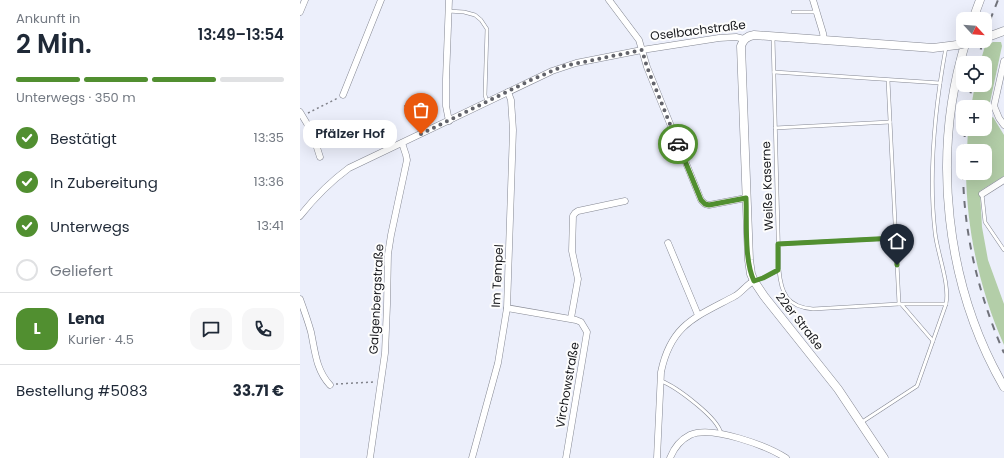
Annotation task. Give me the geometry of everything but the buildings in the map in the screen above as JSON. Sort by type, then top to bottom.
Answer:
[{"type":"street","points":[[300,12],[305,0]]},
{"type":"street","points":[[343,95],[381,0]]},
{"type":"street","points":[[448,0],[446,106],[449,121]]},
{"type":"street","points":[[609,0],[639,40],[647,67],[701,200],[705,204],[709,205],[746,198]]},
{"type":"street","points":[[813,0],[824,40]]},
{"type":"street","points":[[976,12],[980,0]]},
{"type":"street","points":[[992,36],[1004,31]]},
{"type":"street","name":"Oselbachstraße","points":[[300,216],[318,193],[331,181],[366,158],[402,143],[564,66],[642,50],[719,38],[736,37],[744,39],[748,36],[754,35],[915,47],[956,45]]},
{"type":"street","name":"22er Straße","points":[[744,39],[740,53],[749,260],[751,274],[764,296],[838,390],[884,458]]},
{"type":"street","points":[[964,48],[955,83],[950,119],[947,159],[947,192],[951,227],[964,292],[983,344],[1004,387]]},
{"type":"street","points":[[1004,61],[994,106],[1004,126]]},
{"type":"street","name":"Im Tempel","points":[[472,458],[498,363],[507,308],[513,130],[511,100],[508,92]]},
{"type":"street","points":[[301,114],[312,132],[320,157]]},
{"type":"street","name":"Galgenbergstraße","points":[[370,458],[381,382],[387,323],[388,254],[407,160],[402,143]]},
{"type":"street","points":[[982,194],[1004,180]]},
{"type":"street","points":[[507,308],[571,318],[578,279],[572,251],[575,213],[578,211],[626,201]]},
{"type":"street","points":[[668,243],[698,315]]},
{"type":"street","points":[[657,458],[660,381],[664,360],[671,342],[682,328],[698,315],[736,295],[754,281]]},
{"type":"street","points":[[300,299],[311,331],[319,369],[324,379],[330,385]]},
{"type":"street","name":"Virchowstraße","points":[[566,458],[587,337],[587,332],[581,322],[571,318]]},
{"type":"street","points":[[670,458],[676,446],[683,440],[691,435],[701,432],[721,434],[751,442],[786,458]]},
{"type":"lane","points":[[448,11],[464,12],[475,15],[481,20],[487,29],[485,95],[487,102]]},
{"type":"lane","points":[[793,12],[817,12]]},
{"type":"lane","name":"Weiße Kaserne","points":[[773,36],[778,270],[783,292],[794,304],[802,308],[813,309],[900,305]]},
{"type":"lane","points":[[861,423],[918,386],[946,304],[947,291],[935,232],[932,183],[933,136],[940,83],[952,46]]},
{"type":"lane","points":[[774,72],[940,83]]},
{"type":"lane","points":[[888,80],[900,305],[933,341]]},
{"type":"lane","name":"Weiße Kaserne","points":[[775,128],[890,122]]},
{"type":"lane","points":[[982,194],[985,222],[1004,250]]},
{"type":"lane","name":"Weiße Kaserne","points":[[778,244],[896,238]]},
{"type":"lane","points":[[754,281],[778,270]]},
{"type":"lane","points":[[900,305],[946,304]]},
{"type":"lane","points":[[660,381],[689,399],[705,412],[718,426],[721,434]]},
{"type":"path","points":[[952,46],[956,37]]},
{"type":"path","points":[[301,114],[343,95]]},
{"type":"path","points":[[405,105],[406,113]]},
{"type":"path","points":[[330,385],[381,382]]},
{"type":"green space","points":[[992,42],[1001,42],[1002,46],[990,100],[972,100],[974,92],[992,92],[992,56],[982,56],[984,48],[992,48]]},
{"type":"green space","points":[[993,117],[1004,135],[1004,176],[980,191],[982,227],[988,260],[1004,304],[1004,345],[988,304],[976,261],[967,195],[966,180],[992,180],[992,144],[967,144],[968,136],[992,136]]},
{"type":"railway","points":[[992,15],[998,0]]},
{"type":"railway","points":[[979,56],[981,48]]},
{"type":"railway","points":[[969,100],[971,92]]},
{"type":"railway","points":[[964,144],[965,136]]},
{"type":"railway","points":[[963,180],[966,220],[974,265],[987,310],[1004,353]]},
{"type":"way so far","points":[[421,134],[531,80],[564,66],[642,50],[647,67],[678,144]]},
{"type":"place","name":"Pfälzer Hof","points":[[421,134]]},
{"type":"route","points":[[678,144],[701,200],[705,204],[709,205],[746,198],[749,267],[754,281],[770,275],[778,270],[778,244],[896,238],[897,265]]}]
